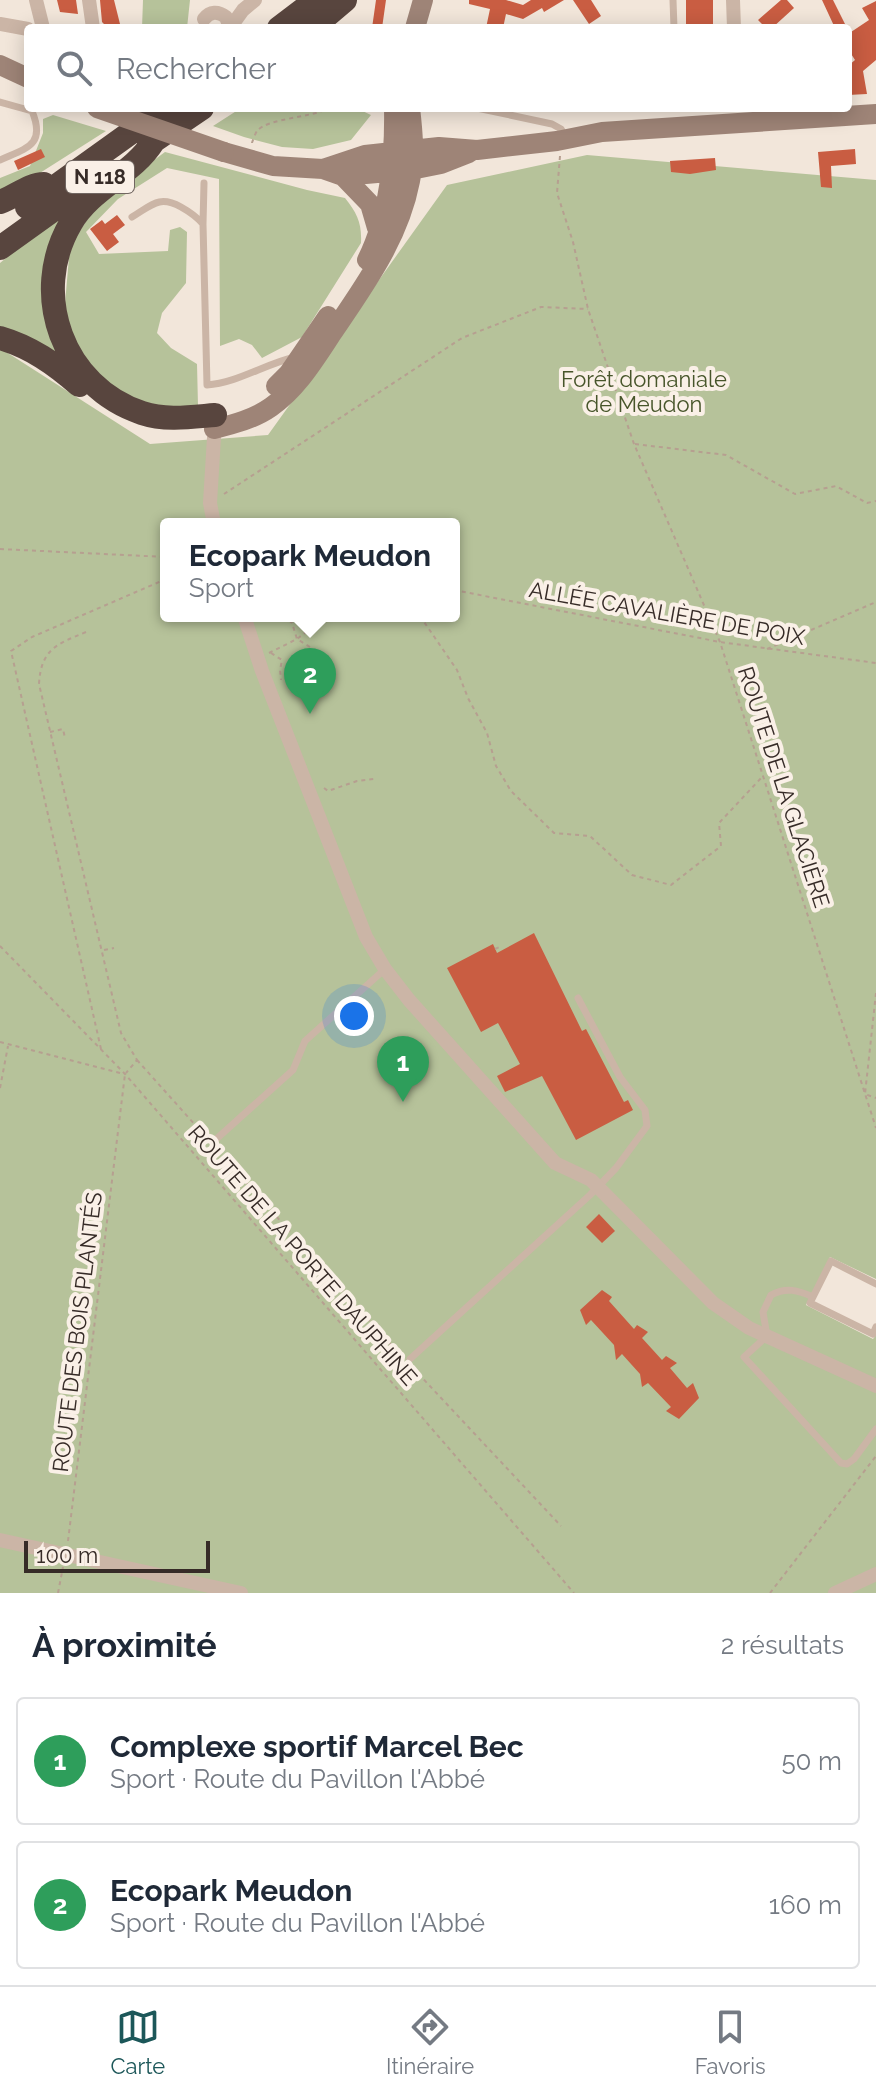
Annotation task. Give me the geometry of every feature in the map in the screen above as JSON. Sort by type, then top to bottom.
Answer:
[{"type":"highway","points":[[284,24],[316,0]]},
{"type":"highway","points":[[317,24],[345,0]]},
{"type":"highway","name":"N 118","points":[[0,227],[159,112]]},
{"type":"highway","name":"N 118","points":[[0,248],[196,112]]},
{"type":"highway","points":[[153,142],[142,159],[111,179],[73,218],[60,243],[55,263],[53,312],[62,340],[76,365],[118,402],[156,416],[215,422]]},
{"type":"highway","points":[[0,202],[35,184],[59,184]]},
{"type":"highway","points":[[0,338],[42,356],[105,407],[146,427],[176,433],[215,422]]},
{"type":"main road","points":[[416,24],[423,0]]},
{"type":"main road","points":[[0,65],[24,76]]},
{"type":"main road","points":[[0,80],[24,84]]},
{"type":"main road","points":[[109,112],[247,159],[273,166],[323,169],[343,176],[441,164],[477,150]]},
{"type":"main road","points":[[365,155],[392,112]]},
{"type":"main road","points":[[215,422],[253,417],[272,406],[302,378],[389,244],[401,216],[404,150],[395,112]]},
{"type":"main road","points":[[323,169],[365,155],[404,150],[477,150],[739,116],[876,114]]},
{"type":"main road","points":[[215,422],[262,398],[289,373],[363,268],[401,171]]},
{"type":"main road","points":[[343,176],[370,204],[378,232]]},
{"type":"street","points":[[36,0],[42,24]]},
{"type":"street","points":[[89,0],[92,24]]},
{"type":"street","points":[[204,0],[229,24]]},
{"type":"street","points":[[203,24],[204,0]]},
{"type":"street","points":[[233,24],[255,0]]},
{"type":"street","points":[[733,0],[734,24]]},
{"type":"street","points":[[203,24],[210,13],[243,10]]},
{"type":"street","points":[[0,24],[24,28]]},
{"type":"street","points":[[213,518],[210,503],[215,422]]},
{"type":"street","points":[[247,622],[264,655],[363,929],[385,969],[409,1000],[555,1163],[598,1186],[711,1306],[767,1336],[876,1386]]},
{"type":"street","points":[[0,1540],[66,1552],[241,1593]]},
{"type":"street","points":[[835,1593],[876,1574]]},
{"type":"lane","points":[[673,0],[674,24]]},
{"type":"lane","points":[[0,102],[24,107]]},
{"type":"lane","points":[[0,160],[31,146],[38,126],[34,112]]},
{"type":"lane","points":[[496,112],[552,124],[561,129],[562,140]]},
{"type":"lane","points":[[204,183],[207,385],[223,384],[270,363],[299,356]]},
{"type":"lane","points":[[132,217],[158,201],[170,201],[196,215],[203,224]]},
{"type":"lane","points":[[213,1142],[293,1070],[305,1041],[385,969]]},
{"type":"lane","points":[[410,1359],[598,1186],[616,1168],[647,1126],[645,1110],[620,1077],[578,998]]},
{"type":"lane","points":[[876,1284],[831,1261],[810,1303],[873,1334],[876,1327]]},
{"type":"lane","points":[[813,1297],[798,1290],[771,1295],[763,1312],[767,1336],[744,1357],[843,1464],[851,1462],[876,1429]]},
{"type":"path","points":[[247,159],[256,131],[269,123],[322,112]]},
{"type":"path","name":"ROUTE DE LA GLACIÈRE","points":[[562,140],[557,193],[573,242],[588,309],[634,444],[720,642],[876,1128]]},
{"type":"path","points":[[210,503],[462,338],[541,307],[588,309]]},
{"type":"path","points":[[634,444],[726,455],[795,494],[836,486],[867,503],[876,501]]},
{"type":"path","points":[[0,549],[160,557]]},
{"type":"path","points":[[101,1050],[11,651],[32,637],[160,582]]},
{"type":"path","name":"ALLÉE CAVALIÈRE DE POIX","points":[[460,591],[720,642],[876,663]]},
{"type":"path","points":[[767,649],[876,602]]},
{"type":"path","points":[[289,622],[297,639],[310,647]]},
{"type":"path","points":[[264,655],[297,639],[314,622]]},
{"type":"path","points":[[424,622],[457,670],[487,733],[496,766],[511,791],[554,833],[590,836],[632,875],[671,885],[721,846],[719,823],[764,776]]},
{"type":"path","points":[[86,632],[51,650],[42,662],[39,684],[121,1033],[137,1060],[407,1362],[561,1526]]},
{"type":"path","points":[[264,655],[282,660],[281,680]]},
{"type":"path","points":[[50,732],[63,729],[65,738]]},
{"type":"path","points":[[322,786],[328,791],[374,779]]},
{"type":"path","points":[[89,896],[98,894]]},
{"type":"path","name":"ROUTE DE LA PORTE DAUPHINE","points":[[0,946],[125,1074],[574,1593]]},
{"type":"path","points":[[495,949],[502,946]]},
{"type":"path","points":[[102,951],[114,948]]},
{"type":"path","points":[[876,993],[865,1094],[876,1098]]},
{"type":"path","points":[[0,1042],[125,1074],[137,1060]]},
{"type":"path","points":[[0,1088],[9,1044]]},
{"type":"path","name":"ROUTE DES BOIS PLANTÉS","points":[[58,1593],[66,1552],[125,1074]]},
{"type":"path","points":[[770,1593],[876,1456]]},
{"type":"green space","points":[[143,0],[190,0],[187,24],[142,24]]},
{"type":"green space","points":[[235,112],[365,112],[371,115],[351,140],[313,149],[282,147],[213,126]]},
{"type":"green space","points":[[53,115],[106,131],[32,178],[0,194],[0,178],[30,166],[43,133],[43,119]]},
{"type":"green space","points":[[165,152],[345,198],[356,214],[361,230],[361,243],[302,337],[262,358],[252,345],[239,339],[220,346],[219,179],[167,168],[118,199],[86,232],[99,254],[168,251],[170,230],[180,227],[187,232],[186,283],[162,313],[157,333],[171,348],[197,364],[198,406],[188,413],[150,406],[111,387],[85,363],[64,315],[70,246],[100,200]]},
{"type":"green space","name":"Forêt domaniale de Meudon","points":[[587,155],[876,180],[876,1279],[830,1257],[806,1305],[873,1339],[876,1335],[876,1593],[0,1593],[0,348],[150,444],[268,435],[447,185]]},
{"type":"green space","points":[[75,202],[49,254],[72,369],[0,331],[0,263]]},
{"type":"building","points":[[57,0],[76,0],[78,14],[60,12]]},
{"type":"building","points":[[100,0],[114,0],[120,24],[102,22]]},
{"type":"building","points":[[376,0],[386,0],[383,24],[373,24]]},
{"type":"building","points":[[469,0],[506,0],[523,5],[531,0],[564,0],[544,12],[542,8],[523,19],[506,14],[504,24],[487,24],[490,9],[469,4]]},
{"type":"building","points":[[573,0],[591,0],[601,16],[589,24]]},
{"type":"building","points":[[686,0],[713,0],[713,24],[686,24]]},
{"type":"building","points":[[781,0],[787,0],[794,8],[776,24],[762,24],[758,20]]},
{"type":"building","points":[[822,0],[833,0],[845,24],[833,24]]},
{"type":"building","points":[[876,1],[876,60],[863,71],[867,94],[852,95],[852,63],[855,60],[852,55],[852,31],[869,20],[862,8]]},
{"type":"building","points":[[41,149],[45,157],[18,170],[14,161]]},
{"type":"building","points":[[855,149],[856,164],[831,166],[832,188],[821,187],[818,152]]},
{"type":"building","points":[[715,158],[716,170],[690,174],[671,172],[670,161]]},
{"type":"building","points":[[117,215],[125,225],[113,234],[119,242],[107,251],[90,229],[102,220],[105,224]]},
{"type":"building","points":[[534,933],[582,1031],[586,1029],[624,1102],[628,1100],[633,1110],[576,1140],[542,1076],[505,1092],[497,1076],[520,1064],[498,1023],[481,1032],[447,968],[493,944],[497,953]]},
{"type":"building","points":[[599,1214],[615,1231],[602,1243],[586,1227]]},
{"type":"building","points":[[602,1290],[612,1297],[609,1301],[634,1329],[637,1325],[648,1332],[642,1338],[662,1360],[666,1356],[677,1363],[670,1368],[687,1388],[693,1383],[699,1398],[679,1419],[666,1411],[671,1407],[648,1383],[642,1387],[640,1374],[622,1354],[616,1360],[614,1345],[591,1320],[586,1325],[580,1310]]},
{"type":"place","name":"Ecopark Meudon","points":[[310,714]]},
{"type":"place","name":"Complexe sportif Marcel Bec","points":[[403,1102]]}]
